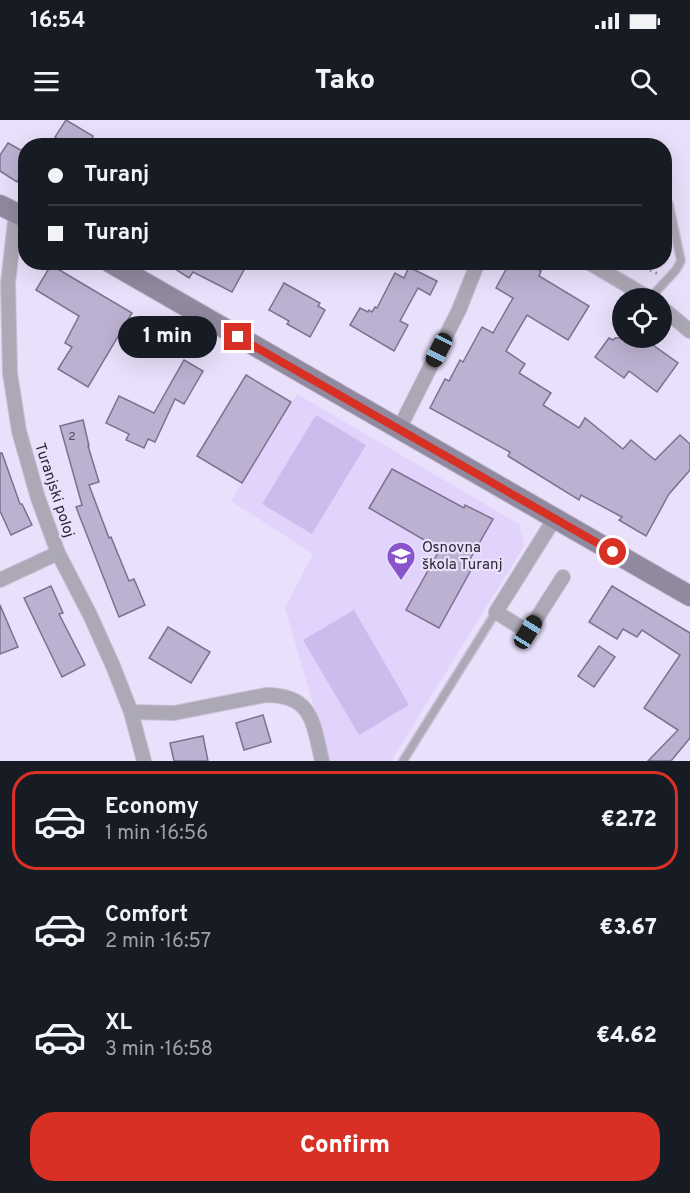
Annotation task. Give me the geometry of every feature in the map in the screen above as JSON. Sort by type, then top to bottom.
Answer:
[{"type":"main road","points":[[123,270],[690,596]]},
{"type":"street","name":"Turanjski poloj","points":[[14,212],[8,283],[10,373],[19,431],[38,498],[58,553],[90,615],[130,712],[144,761]]},
{"type":"street","points":[[399,429],[459,310],[475,270]]},
{"type":"street","points":[[602,270],[632,288]]},
{"type":"street","points":[[672,316],[690,331]]},
{"type":"street","points":[[555,518],[496,612],[528,632],[563,578]]},
{"type":"street","points":[[0,580],[58,553]]},
{"type":"street","points":[[130,712],[174,713],[266,695],[280,695],[304,706],[311,718],[322,761]]},
{"type":"lane","points":[[660,288],[676,270],[681,258],[672,218]]},
{"type":"lane","points":[[403,761],[496,612]]},
{"type":"path","points":[[649,270],[667,281]]},
{"type":"shaded area","name":"Osnovna škola Turanj","points":[[297,394],[519,524],[524,546],[391,761],[330,761],[285,608],[313,554],[231,501]]},
{"type":"shaded area","points":[[316,415],[366,445],[312,534],[262,504]]},
{"type":"shaded area","points":[[354,610],[409,705],[359,735],[303,640]]},
{"type":"building","points":[[66,120],[93,136],[92,138],[55,137]]},
{"type":"building","points":[[8,143],[18,149],[17,182],[0,171],[0,155]]},
{"type":"building","points":[[48,270],[59,270],[132,313],[88,387],[58,369],[72,347],[65,343],[79,316],[36,290]]},
{"type":"building","points":[[176,270],[244,270],[232,292],[193,272],[189,278]]},
{"type":"building","points":[[408,270],[415,270],[437,281],[430,295],[418,288],[400,321],[408,325],[394,351],[350,325],[360,308],[372,312],[375,307],[377,308],[395,273],[404,278]]},
{"type":"building","points":[[506,270],[539,270],[541,271],[539,276],[589,306],[568,340],[527,315],[506,351],[525,364],[519,373],[551,393],[543,405],[579,428],[585,418],[623,449],[631,440],[655,460],[680,435],[690,444],[690,470],[669,494],[646,536],[619,520],[622,517],[581,495],[579,500],[508,456],[510,452],[430,408],[445,379],[449,381],[460,360],[463,362],[482,327],[493,333],[513,298],[496,288]]},
{"type":"building","points":[[284,283],[320,303],[318,306],[325,310],[310,337],[287,324],[289,321],[269,310]]},
{"type":"building","points":[[609,338],[612,340],[612,348],[657,348],[678,363],[657,392],[629,371],[624,378],[595,357]]},
{"type":"building","points":[[184,360],[203,371],[184,404],[175,399],[155,442],[148,439],[144,448],[126,440],[129,434],[106,423],[119,396],[154,413]]},
{"type":"building","points":[[246,375],[291,402],[242,483],[197,456]]},
{"type":"building","points":[[83,420],[99,482],[89,485],[109,538],[111,537],[129,581],[134,579],[145,605],[119,617],[76,507],[82,505],[60,426]]},
{"type":"building","points":[[0,453],[2,453],[20,504],[32,525],[11,535],[0,511]]},
{"type":"building","points":[[392,469],[464,508],[465,505],[493,519],[465,568],[471,570],[439,628],[406,610],[440,549],[369,508]]},
{"type":"building","points":[[51,586],[63,613],[59,614],[85,665],[62,677],[24,598]]},
{"type":"building","points":[[612,586],[690,633],[690,738],[671,761],[648,761],[678,730],[644,708],[680,655],[642,630],[637,637],[623,629],[617,639],[589,622]]},
{"type":"building","points":[[0,605],[18,647],[0,654]]},
{"type":"building","points":[[168,627],[210,652],[191,683],[149,658]]},
{"type":"building","points":[[599,646],[615,657],[594,687],[578,676]]},
{"type":"building","points":[[263,715],[271,742],[244,750],[236,723]]},
{"type":"building","points":[[203,736],[208,761],[174,761],[170,743]]},
{"type":"place","name":"Osnovna škola Turanj","points":[[401,582]]},
{"type":"route","points":[[238,337],[613,552]]}]
